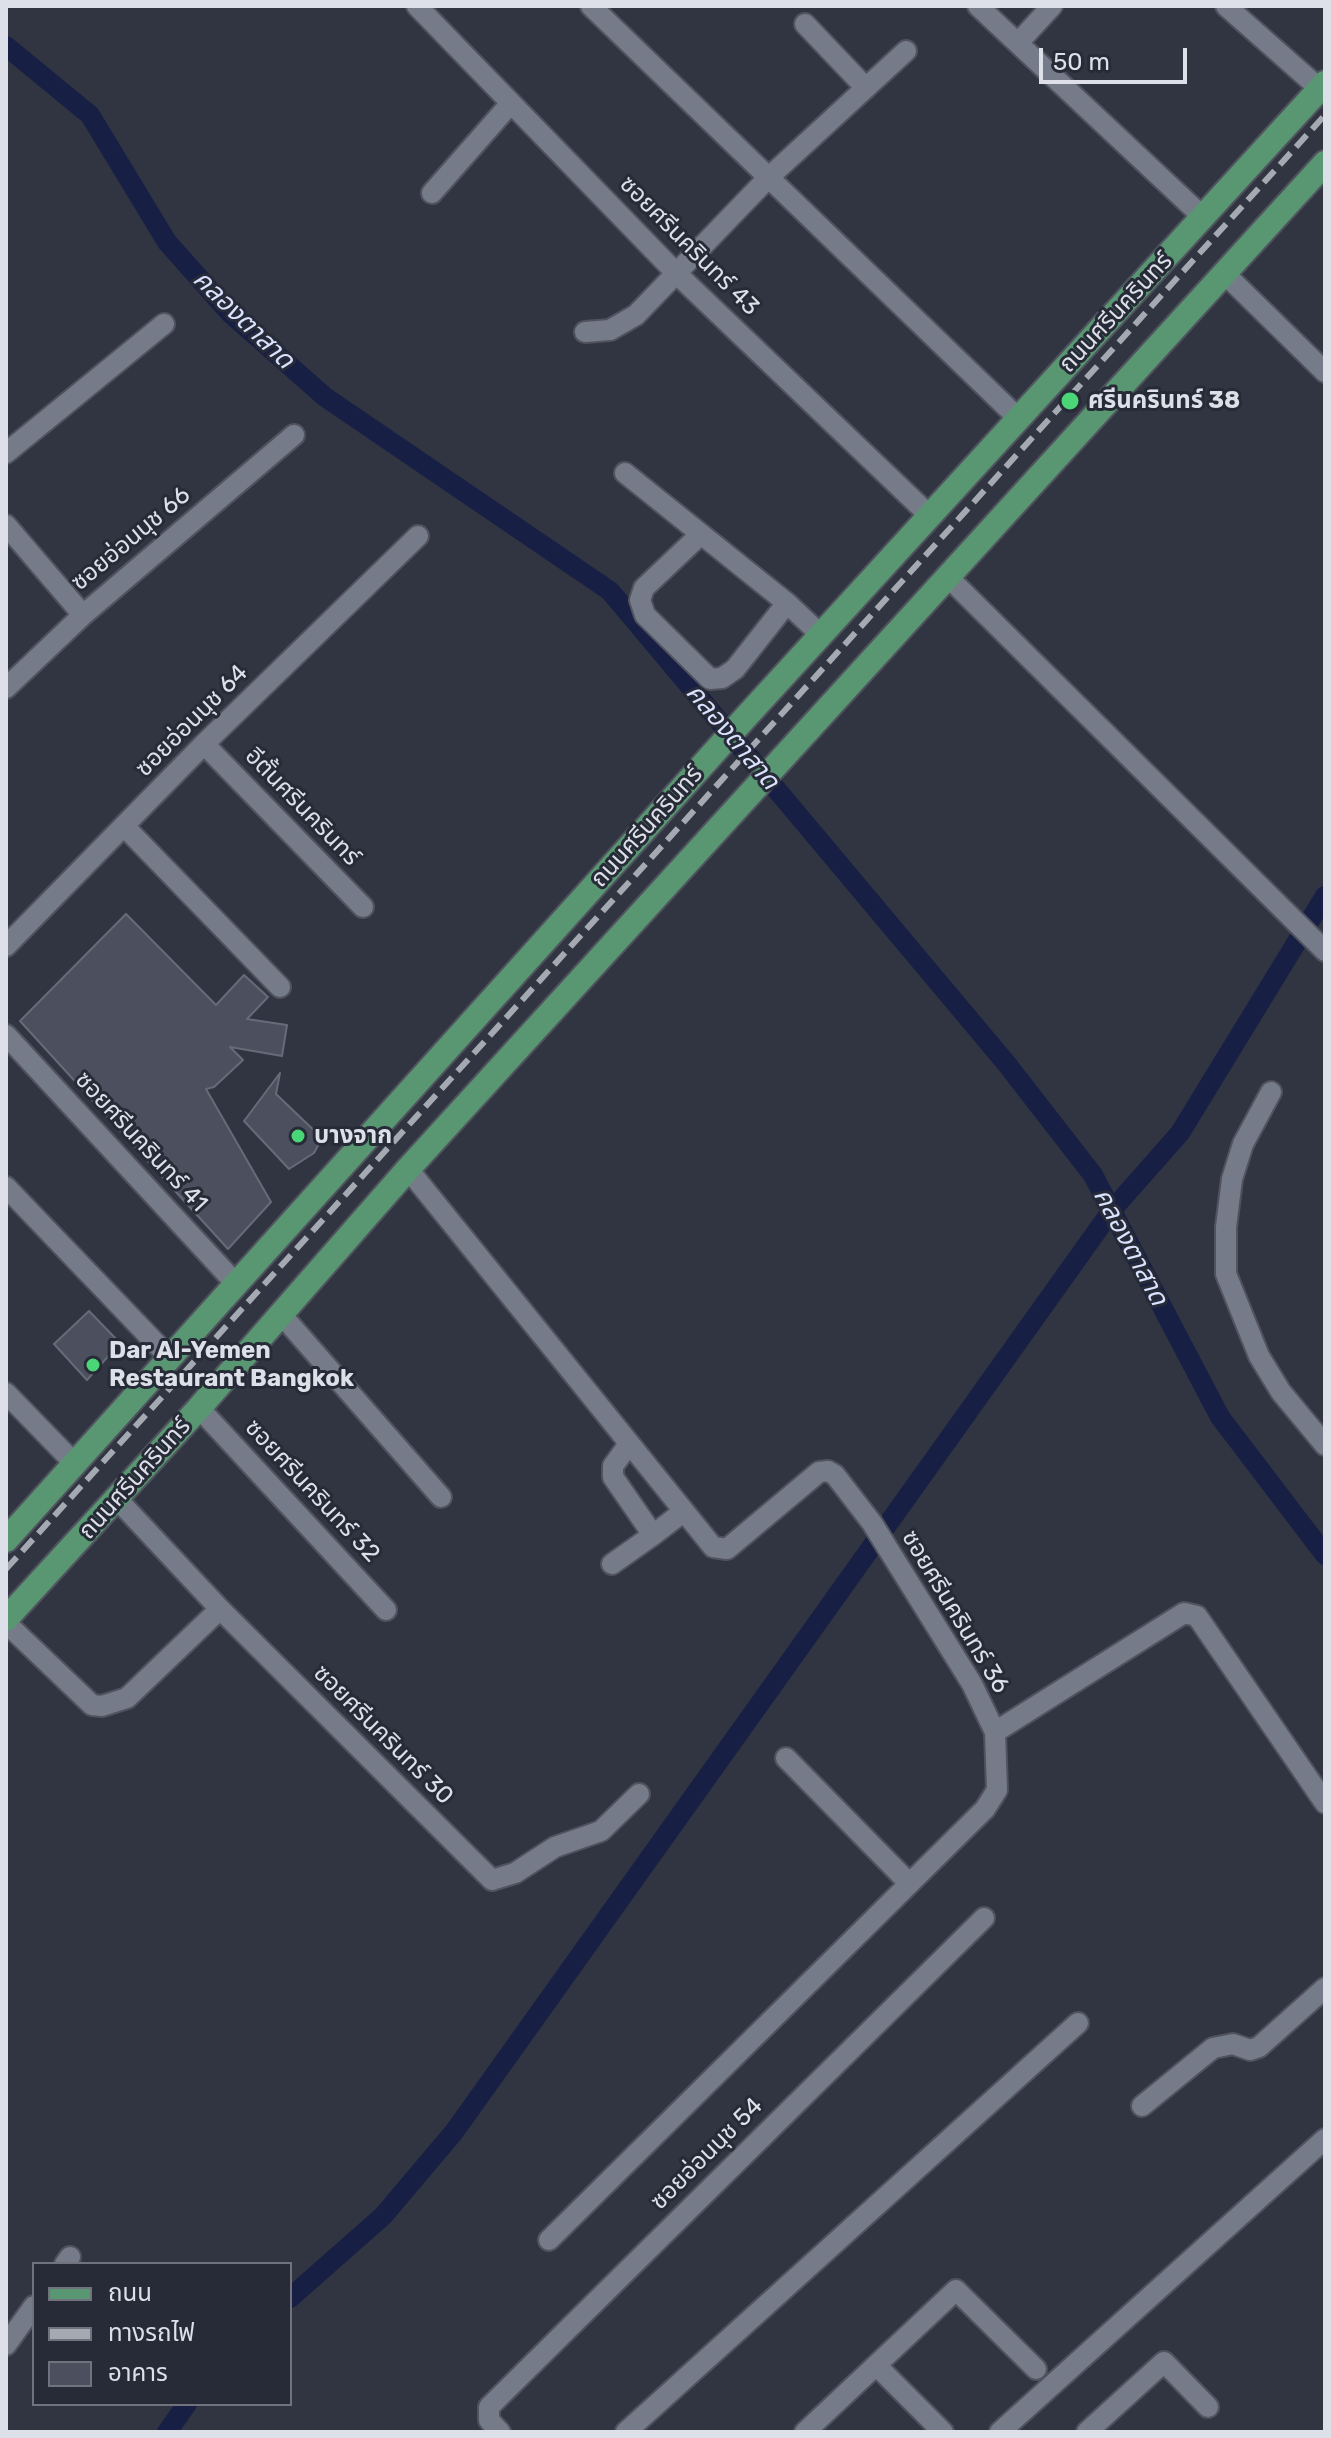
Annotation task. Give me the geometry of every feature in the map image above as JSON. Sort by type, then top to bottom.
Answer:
[{"type":"main road","name":"ถนนศรีนครินทร์","points":[[6,1540],[704,763],[1322,86]]},
{"type":"main road","name":"ถนนศรีนครินทร์","points":[[6,1621],[199,1408],[408,1169],[1325,163]]},
{"type":"street","name":"ซอยศรีนครินทร์ 43","points":[[417,6],[676,273],[930,516]]},
{"type":"street","points":[[591,6],[1019,419]]},
{"type":"street","points":[[978,6],[1204,218]]},
{"type":"street","points":[[1018,43],[1052,6]]},
{"type":"street","points":[[1226,6],[1322,86]]},
{"type":"street","points":[[805,24],[866,88]]},
{"type":"street","points":[[585,332],[610,330],[625,323],[768,178],[906,51]]},
{"type":"street","points":[[432,193],[511,103]]},
{"type":"street","points":[[1224,273],[1325,372]]},
{"type":"street","points":[[6,453],[164,324]]},
{"type":"street","name":"ซอยอ่อนนุช 66","points":[[6,688],[83,615],[294,435]]},
{"type":"street","points":[[625,473],[787,603],[821,635]]},
{"type":"street","points":[[6,525],[83,615]]},
{"type":"street","points":[[701,534],[644,588],[640,600],[645,615],[710,679],[722,678],[735,669],[787,603]]},
{"type":"street","name":"ซอยอ่อนนุช 64","points":[[6,946],[204,744],[418,536]]},
{"type":"street","points":[[948,577],[1325,951]]},
{"type":"street","name":"อีตั้นศรีนครินทร์","points":[[204,744],[363,907]]},
{"type":"street","points":[[124,826],[280,987]]},
{"type":"street","name":"ซอยศรีนครินทร์ 41","points":[[6,1035],[237,1285]]},
{"type":"street","points":[[1271,1092],[1243,1144],[1232,1179],[1226,1227],[1226,1274],[1259,1356],[1281,1392],[1325,1445]]},
{"type":"street","name":"ซอยศรีนครินทร์ 36","points":[[408,1169],[713,1547],[727,1549],[811,1478],[828,1471],[872,1523],[972,1684],[995,1732],[997,1790],[994,1799],[549,2240]]},
{"type":"street","points":[[6,1187],[169,1357]]},
{"type":"street","points":[[280,1313],[441,1497]]},
{"type":"street","points":[[6,1393],[75,1464]]},
{"type":"street","name":"ซอยศรีนครินทร์ 32","points":[[199,1408],[386,1610]]},
{"type":"street","points":[[629,1444],[613,1466],[613,1477],[653,1535]]},
{"type":"street","name":"ซอยศรีนครินทร์ 30","points":[[117,1499],[220,1609],[492,1880],[515,1873],[555,1847],[601,1831],[639,1794]]},
{"type":"street","points":[[612,1564],[683,1512]]},
{"type":"street","points":[[6,1621],[92,1705],[102,1706],[127,1698],[220,1609]]},
{"type":"street","points":[[995,1732],[1184,1613],[1197,1616],[1325,1803]]},
{"type":"street","points":[[786,1758],[908,1882]]},
{"type":"street","name":"ซอยอ่อนนุช 54","points":[[500,2432],[489,2420],[489,2407],[984,1918]]},
{"type":"street","points":[[1142,2106],[1213,2048],[1233,2044],[1250,2050],[1259,2047],[1325,1988]]},
{"type":"street","points":[[626,2432],[1078,2023]]},
{"type":"street","points":[[1000,2432],[1325,2139]]},
{"type":"street","points":[[805,2432],[878,2367],[956,2290],[1036,2369]]},
{"type":"street","points":[[6,2345],[32,2311]]},
{"type":"street","points":[[1087,2432],[1164,2362],[1208,2407]]},
{"type":"street","points":[[878,2367],[943,2432]]},
{"type":"building","points":[[126,914],[216,1005],[244,975],[268,997],[247,1019],[287,1025],[282,1056],[230,1047],[243,1060],[214,1087],[206,1089],[271,1202],[228,1249],[20,1021]]},
{"type":"building","points":[[280,1073],[276,1094],[322,1138],[314,1153],[289,1169],[244,1121]]},
{"type":"building","points":[[89,1311],[120,1343],[87,1380],[54,1344]]},
{"type":"waterway","name":"คลองตาสาด","points":[[6,46],[90,115],[167,242],[231,314],[325,397],[610,591],[1006,1063],[1093,1175],[1220,1417],[1325,1555]]},
{"type":"waterway","points":[[292,2296],[383,2216],[454,2132],[1112,1210],[1180,1133],[1325,896]]},
{"type":"waterway","points":[[167,2432],[186,2406]]},
{"type":"railway","points":[[6,1569],[1325,115]]},
{"type":"place","name":"ศรีนครินทร์ 38","points":[[1070,401]]},
{"type":"place","name":"บางจาก","points":[[298,1136]]},
{"type":"place","name":"Dar Al-Yemen Restaurant Bangkok","points":[[93,1365]]}]
